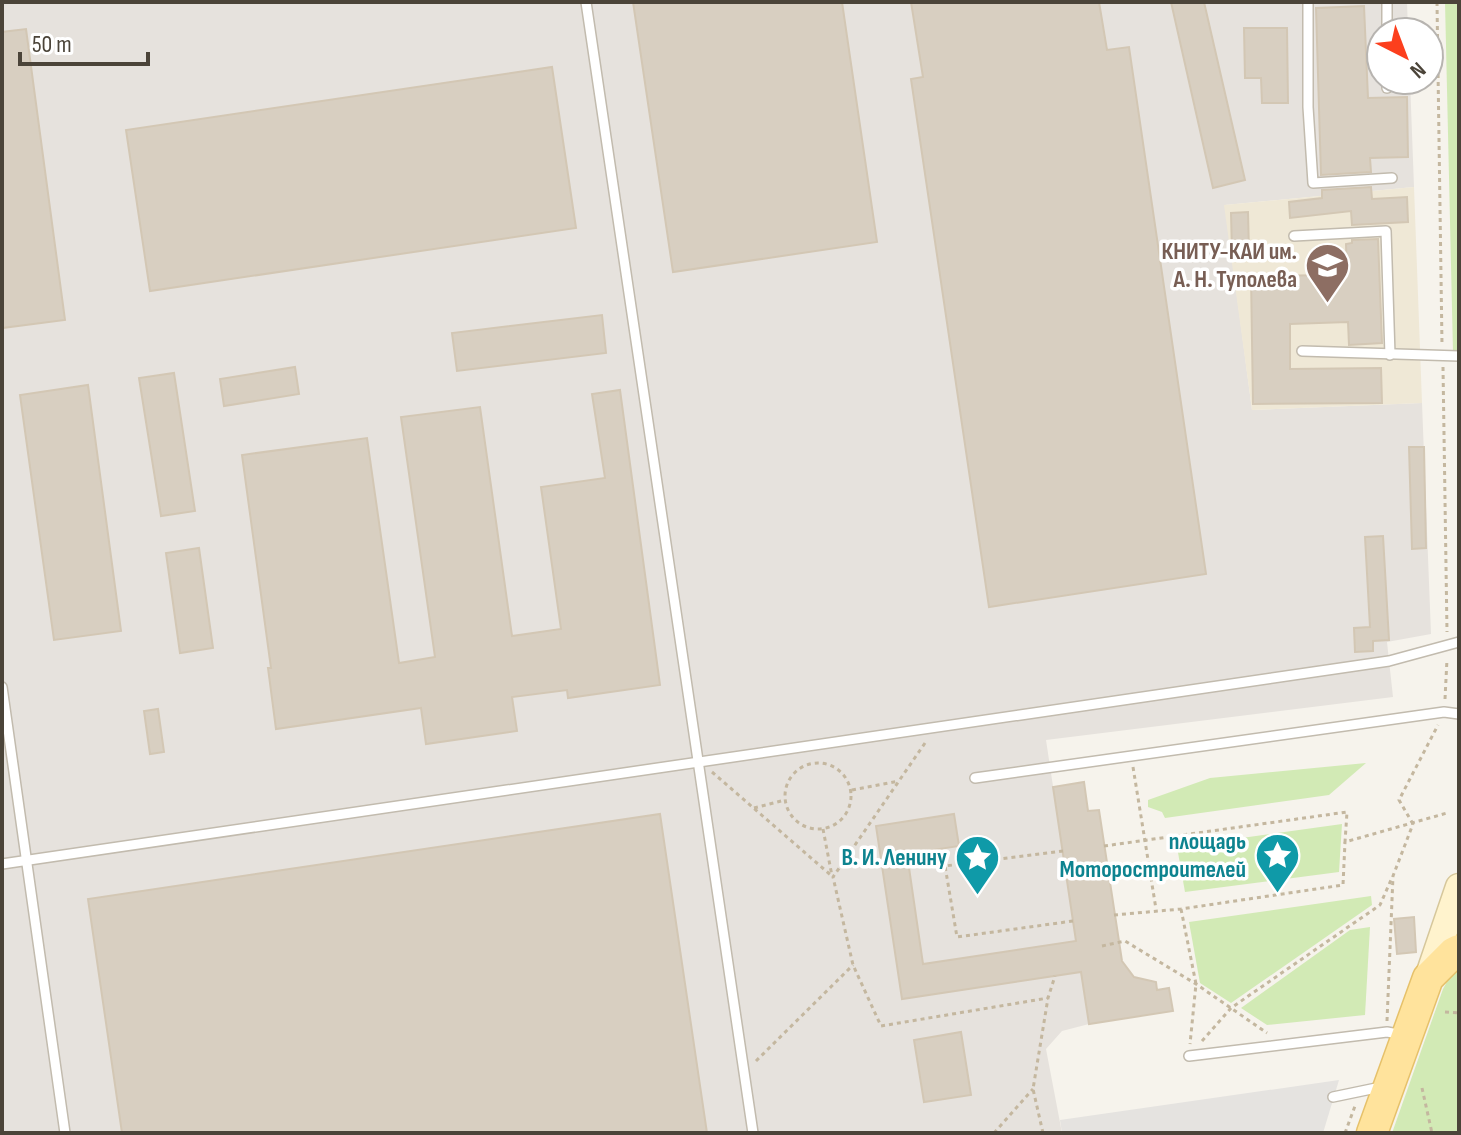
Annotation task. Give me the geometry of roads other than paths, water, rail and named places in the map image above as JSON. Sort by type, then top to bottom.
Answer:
[{"type":"main road","points":[[1372,1133],[1389,1086],[1396,1034],[1428,978],[1459,887]]},
{"type":"main road","points":[[1428,978],[1459,950]]},
{"type":"lane","points":[[586,2],[753,1133]]},
{"type":"lane","points":[[1308,2],[1308,107],[1313,183],[1392,178]]},
{"type":"lane","points":[[1294,236],[1386,231],[1390,355]]},
{"type":"lane","points":[[1302,351],[1459,356]]},
{"type":"lane","points":[[2,864],[1389,661],[1459,642]]},
{"type":"lane","points":[[2,687],[65,1133]]},
{"type":"lane","points":[[975,778],[1444,712],[1459,714]]},
{"type":"lane","points":[[1189,1056],[1396,1034]]},
{"type":"lane","points":[[1333,1097],[1389,1086]]},
{"type":"place","name":"КНИТУ-КАИ им. А. Н. Туполева","points":[[1328,304]]},
{"type":"place","name":"площадь Моторостроителей","points":[[1277,894]]},
{"type":"place","name":"В. И. Ленину","points":[[978,896]]}]
